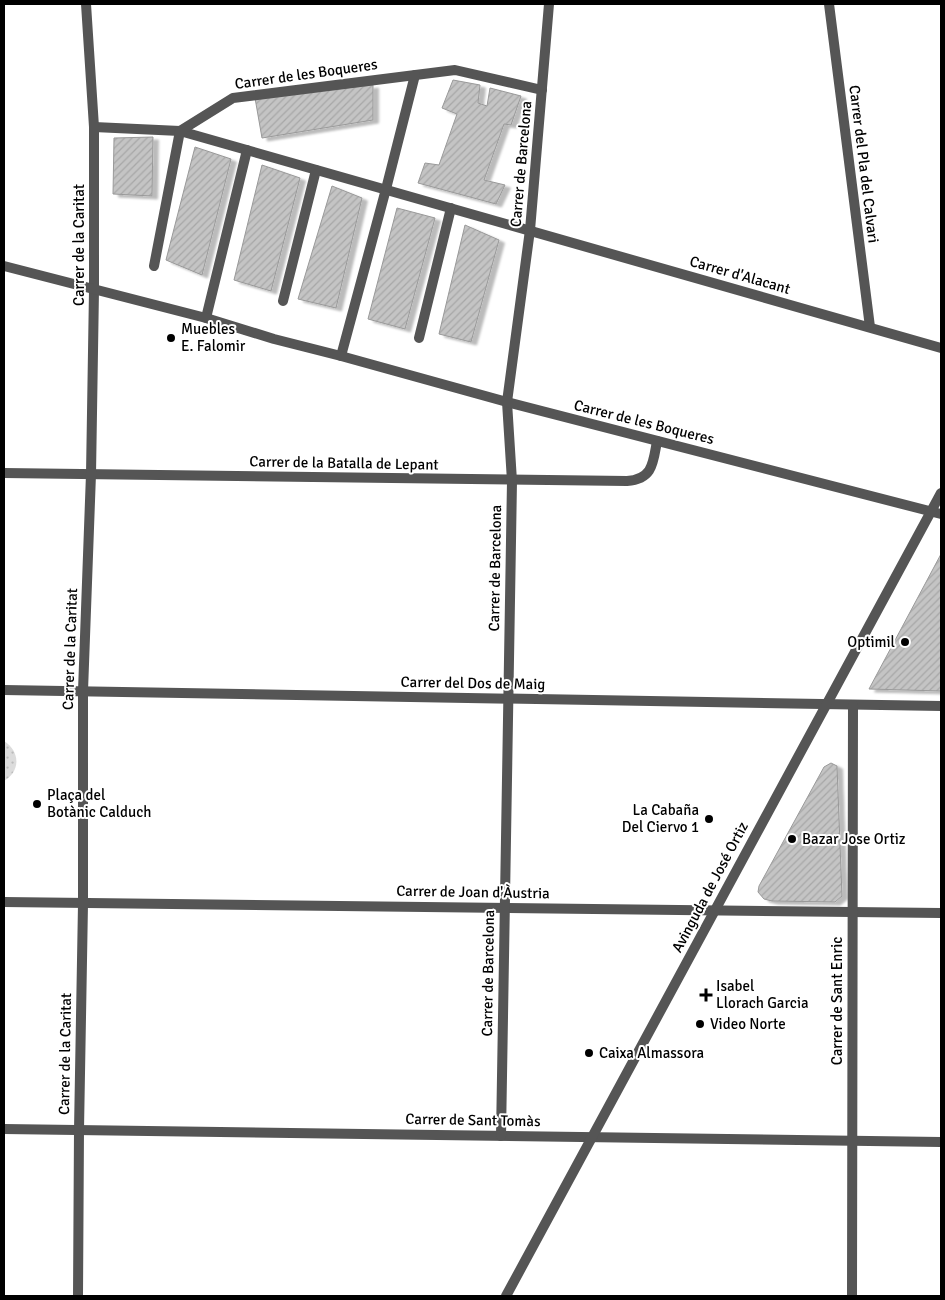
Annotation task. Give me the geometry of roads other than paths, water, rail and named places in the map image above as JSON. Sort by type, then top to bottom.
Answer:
[{"type":"street","name":"Carrer de la Caritat","points":[[78,1296],[83,904],[83,691],[94,290],[94,127],[86,4]]},
{"type":"street","name":"Carrer de Barcelona","points":[[501,1136],[512,481],[507,402],[530,230],[549,4]]},
{"type":"street","name":"Carrer del Pla del Calvari","points":[[829,4],[870,327]]},
{"type":"street","name":"Carrer de les Boqueres","points":[[180,131],[233,98],[455,70],[542,90]]},
{"type":"street","points":[[341,356],[386,189],[414,75]]},
{"type":"street","points":[[94,127],[180,131],[530,230]]},
{"type":"street","points":[[154,266],[180,131]]},
{"type":"street","points":[[206,318],[247,150]]},
{"type":"street","points":[[283,301],[316,170]]},
{"type":"street","points":[[419,338],[451,208]]},
{"type":"street","name":"Carrer d'Alacant","points":[[530,230],[941,348]]},
{"type":"street","name":"Carrer de les Boqueres","points":[[4,266],[206,318],[274,339],[507,402],[936,513]]},
{"type":"street","name":"Carrer de la Batalla de Lepant","points":[[4,473],[512,481],[638,480],[645,477],[649,470],[657,440]]},
{"type":"street","name":"Avinguda de José Ortiz","points":[[506,1296],[826,704],[936,513],[941,493]]},
{"type":"street","name":"Carrer del Dos de Maig","points":[[4,690],[941,706]]},
{"type":"street","name":"Carrer de Sant Enric","points":[[852,1296],[853,705]]},
{"type":"street","name":"Carrer de Joan d'Àustria","points":[[4,902],[941,913]]},
{"type":"street","name":"Carrer de Sant Tomàs","points":[[4,1129],[941,1142]]},
{"type":"place","name":"Muebles E. Falomir","points":[[171,338]]},
{"type":"place","name":"Optimil","points":[[905,642]]},
{"type":"place","name":"Plaça del Botànic Calduch","points":[[37,804]]},
{"type":"place","name":"La Cabaña Del Ciervo 1","points":[[709,819]]},
{"type":"place","name":"Bazar Jose Ortiz","points":[[792,839]]},
{"type":"place","name":"Isabel Llorach Garcia","points":[[706,995]]},
{"type":"place","name":"Video Norte","points":[[700,1024]]},
{"type":"place","name":"Caixa Almassora","points":[[589,1053]]}]
